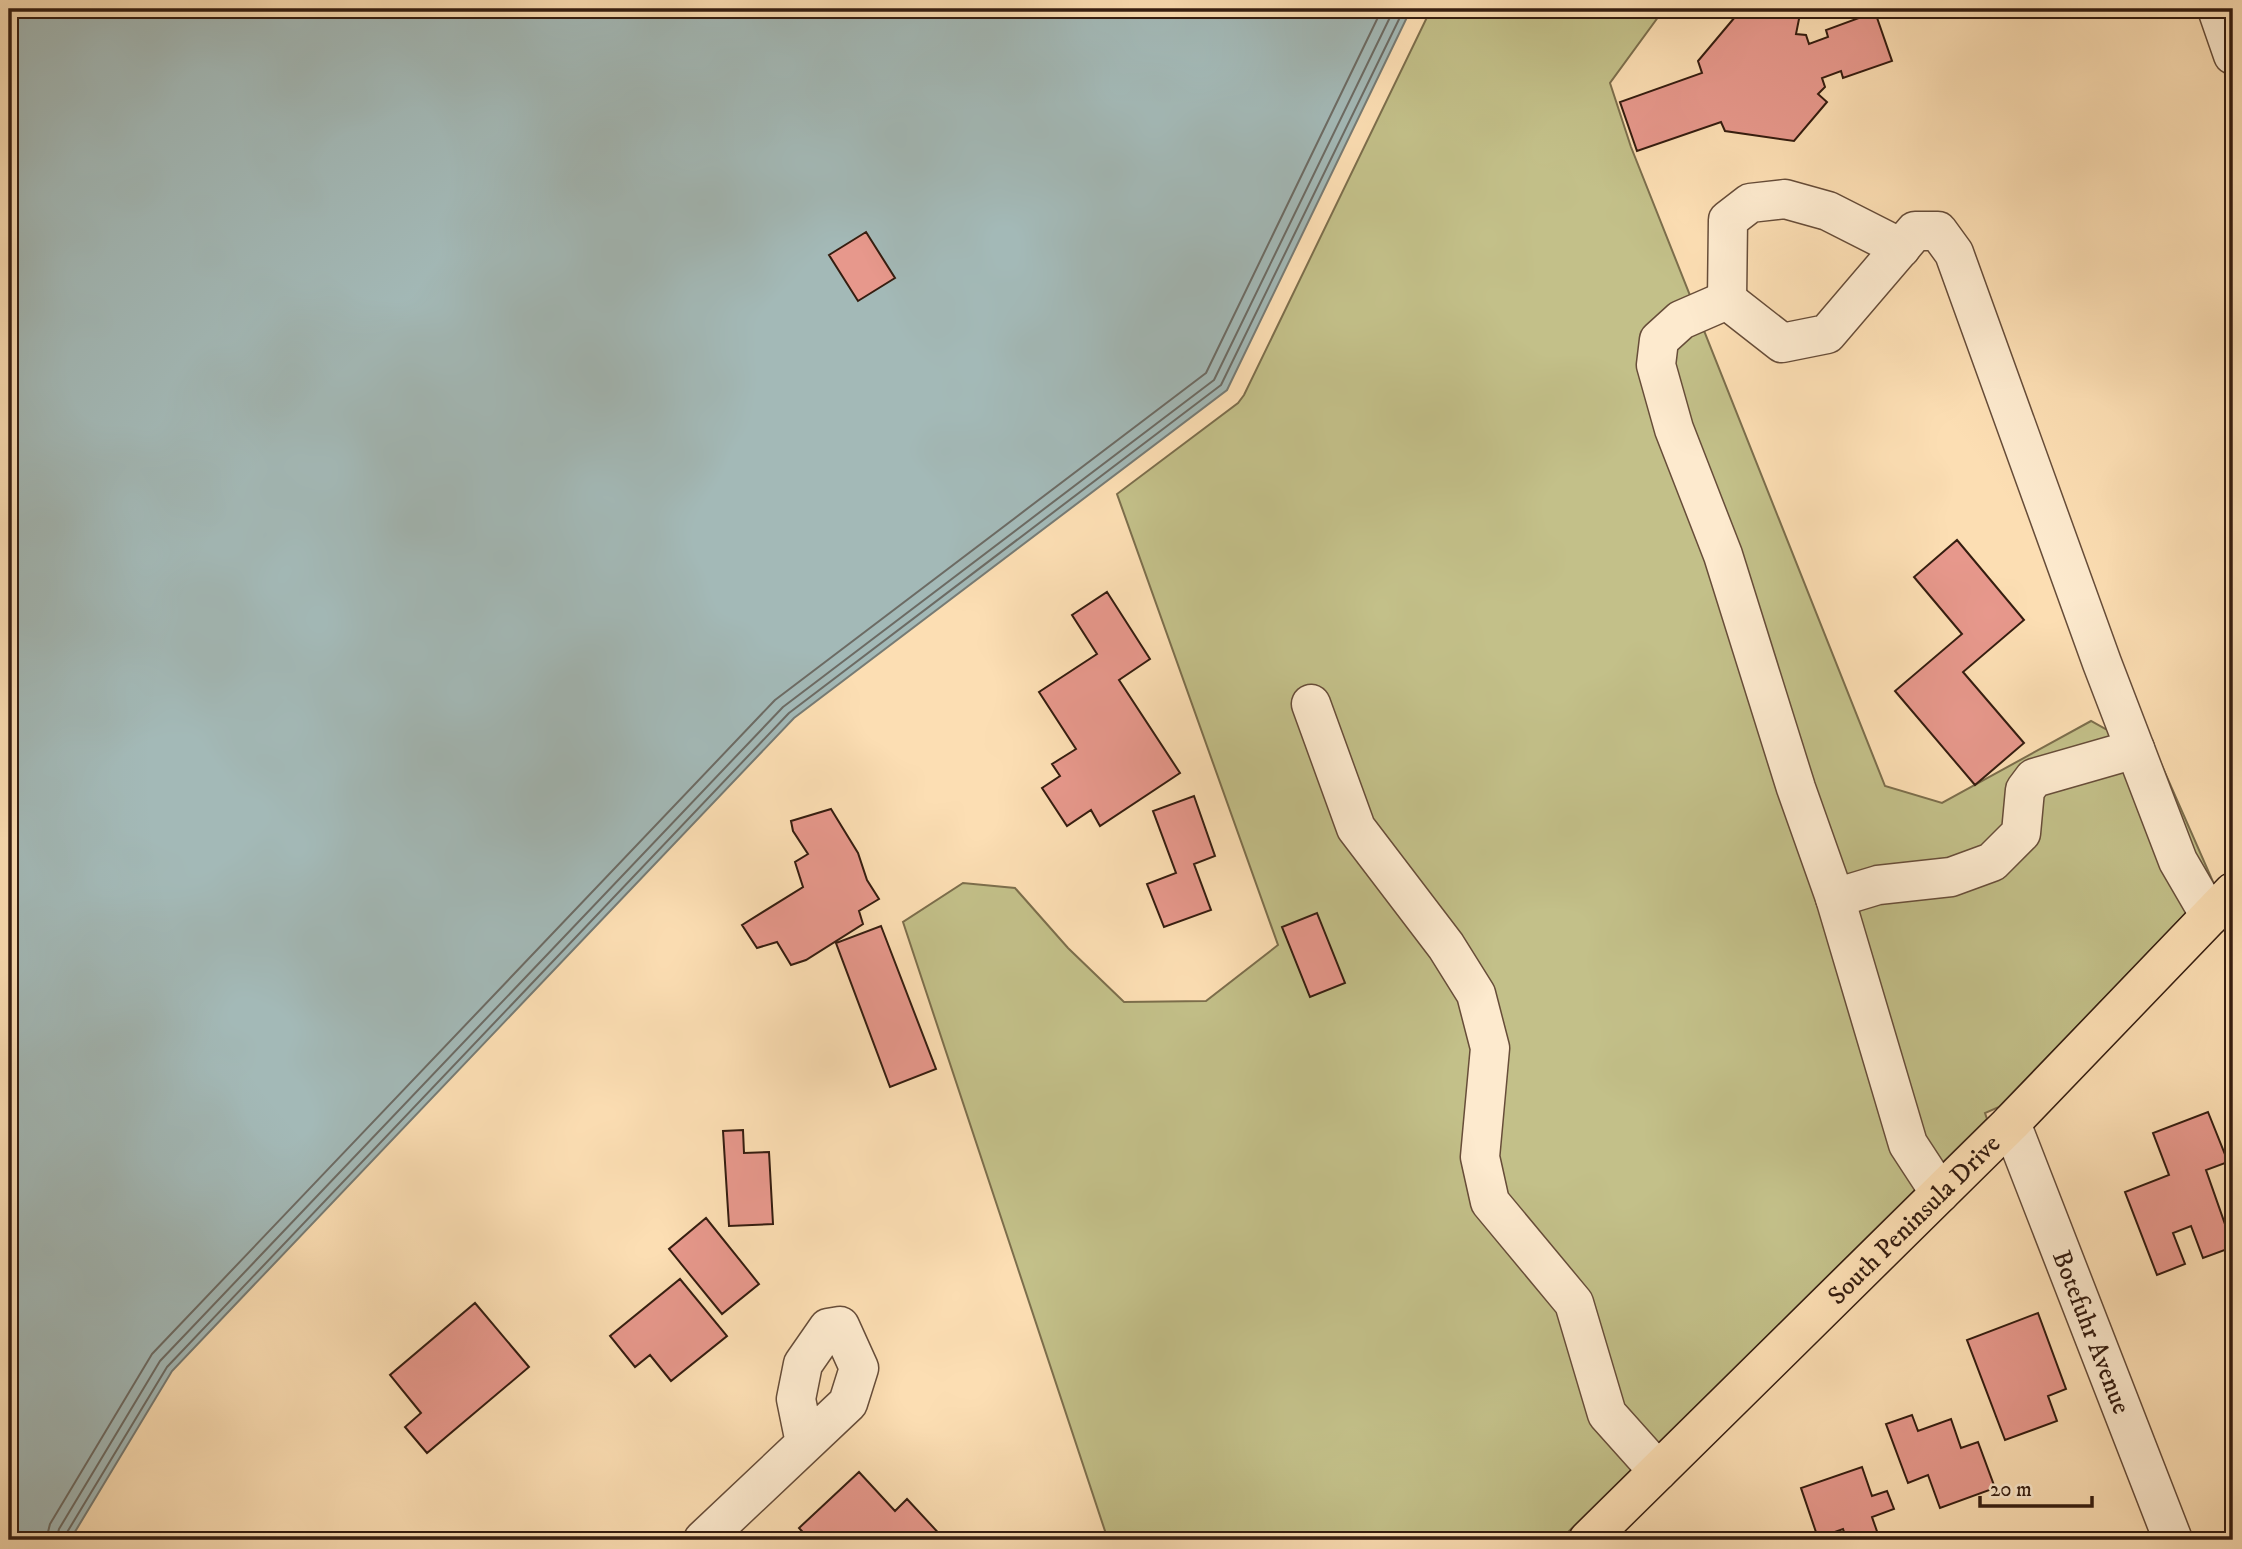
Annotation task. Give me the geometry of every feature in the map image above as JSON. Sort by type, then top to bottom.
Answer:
[{"type":"main road","name":"South Peninsula Drive","points":[[1588,1540],[2011,1123],[2222,904]]},
{"type":"street","points":[[2217,9],[2233,55]]},
{"type":"street","points":[[1727,300],[1728,220],[1750,202],[1785,199],[1828,211],[1901,248]]},
{"type":"street","points":[[1727,300],[1782,343],[1827,334],[1916,232],[1938,231],[1954,253],[2178,861],[2222,904]]},
{"type":"street","points":[[1727,300],[1681,320],[1659,340],[1656,365],[1674,429],[1723,555],[1796,788],[1835,898],[1908,1144],[1940,1193]]},
{"type":"street","points":[[1311,704],[1356,828],[1446,946],[1476,994],[1490,1048],[1480,1157],[1490,1202],[1574,1303],[1607,1414],[1658,1471]]},
{"type":"street","points":[[1835,898],[1878,885],[1951,877],[1992,862],[2021,833],[2025,790],[2034,778],[2135,749]]},
{"type":"street","name":"Botefuhr Avenue","points":[[2011,1123],[2173,1540]]},
{"type":"street","points":[[703,1540],[805,1443]]},
{"type":"shaded area","points":[[1431,9],[1664,9],[1610,83],[1631,147],[1885,786],[1942,803],[2091,721],[2159,759],[2214,884],[1999,1107],[1985,1113],[1987,1119],[1560,1540],[1108,1540],[903,922],[963,883],[1015,888],[1068,948],[1124,1002],[1206,1001],[1278,945],[1117,494],[1238,403],[1244,395]]},
{"type":"water","points":[[9,9],[1411,9],[1227,390],[794,718],[172,1371],[70,1540],[9,1540]]},
{"type":"building","points":[[1736,9],[1801,9],[1796,34],[1806,35],[1809,44],[1828,37],[1826,30],[1875,12],[1892,61],[1843,78],[1841,71],[1822,78],[1825,87],[1818,94],[1827,102],[1794,141],[1725,131],[1721,122],[1637,151],[1620,102],[1702,73],[1698,61],[1735,17]]},
{"type":"building","points":[[866,232],[895,278],[858,301],[829,255]]},
{"type":"building","points":[[1957,540],[2024,620],[1963,672],[2024,743],[1975,785],[1895,691],[1962,634],[1914,577]]},
{"type":"building","points":[[1107,592],[1150,659],[1119,680],[1180,773],[1100,826],[1091,810],[1067,826],[1042,788],[1060,776],[1052,764],[1076,749],[1039,692],[1097,654],[1072,615]]},
{"type":"building","points":[[1194,796],[1215,856],[1194,864],[1211,910],[1164,927],[1147,884],[1176,873],[1153,811]]},
{"type":"building","points":[[831,809],[858,853],[867,880],[879,899],[859,911],[863,924],[806,960],[791,965],[777,942],[757,948],[742,925],[803,887],[795,862],[808,854],[793,831],[791,821]]},
{"type":"building","points":[[1317,913],[1345,983],[1310,997],[1282,927]]},
{"type":"building","points":[[881,926],[936,1069],[890,1087],[836,943]]},
{"type":"building","points":[[2208,1112],[2228,1162],[2206,1170],[2233,1247],[2203,1258],[2191,1226],[2173,1233],[2185,1264],[2157,1275],[2125,1192],[2169,1175],[2153,1133]]},
{"type":"building","points":[[743,1130],[744,1153],[769,1152],[773,1224],[729,1226],[723,1131]]},
{"type":"building","points":[[706,1218],[759,1284],[722,1314],[669,1249]]},
{"type":"building","points":[[680,1279],[727,1336],[671,1381],[650,1355],[635,1367],[610,1336]]},
{"type":"building","points":[[475,1303],[529,1367],[427,1453],[405,1427],[421,1413],[390,1375]]},
{"type":"building","points":[[2038,1313],[2066,1389],[2048,1396],[2057,1421],[2005,1440],[1967,1340]]},
{"type":"building","points":[[1912,1415],[1918,1431],[1951,1419],[1961,1448],[1978,1442],[1995,1488],[1940,1508],[1928,1475],[1908,1483],[1886,1424]]},
{"type":"building","points":[[1862,1467],[1872,1496],[1887,1491],[1894,1509],[1872,1517],[1880,1540],[1847,1540],[1843,1529],[1818,1538],[1801,1488]]},
{"type":"building","points":[[859,1472],[895,1511],[907,1499],[945,1540],[810,1540],[799,1528]]}]
